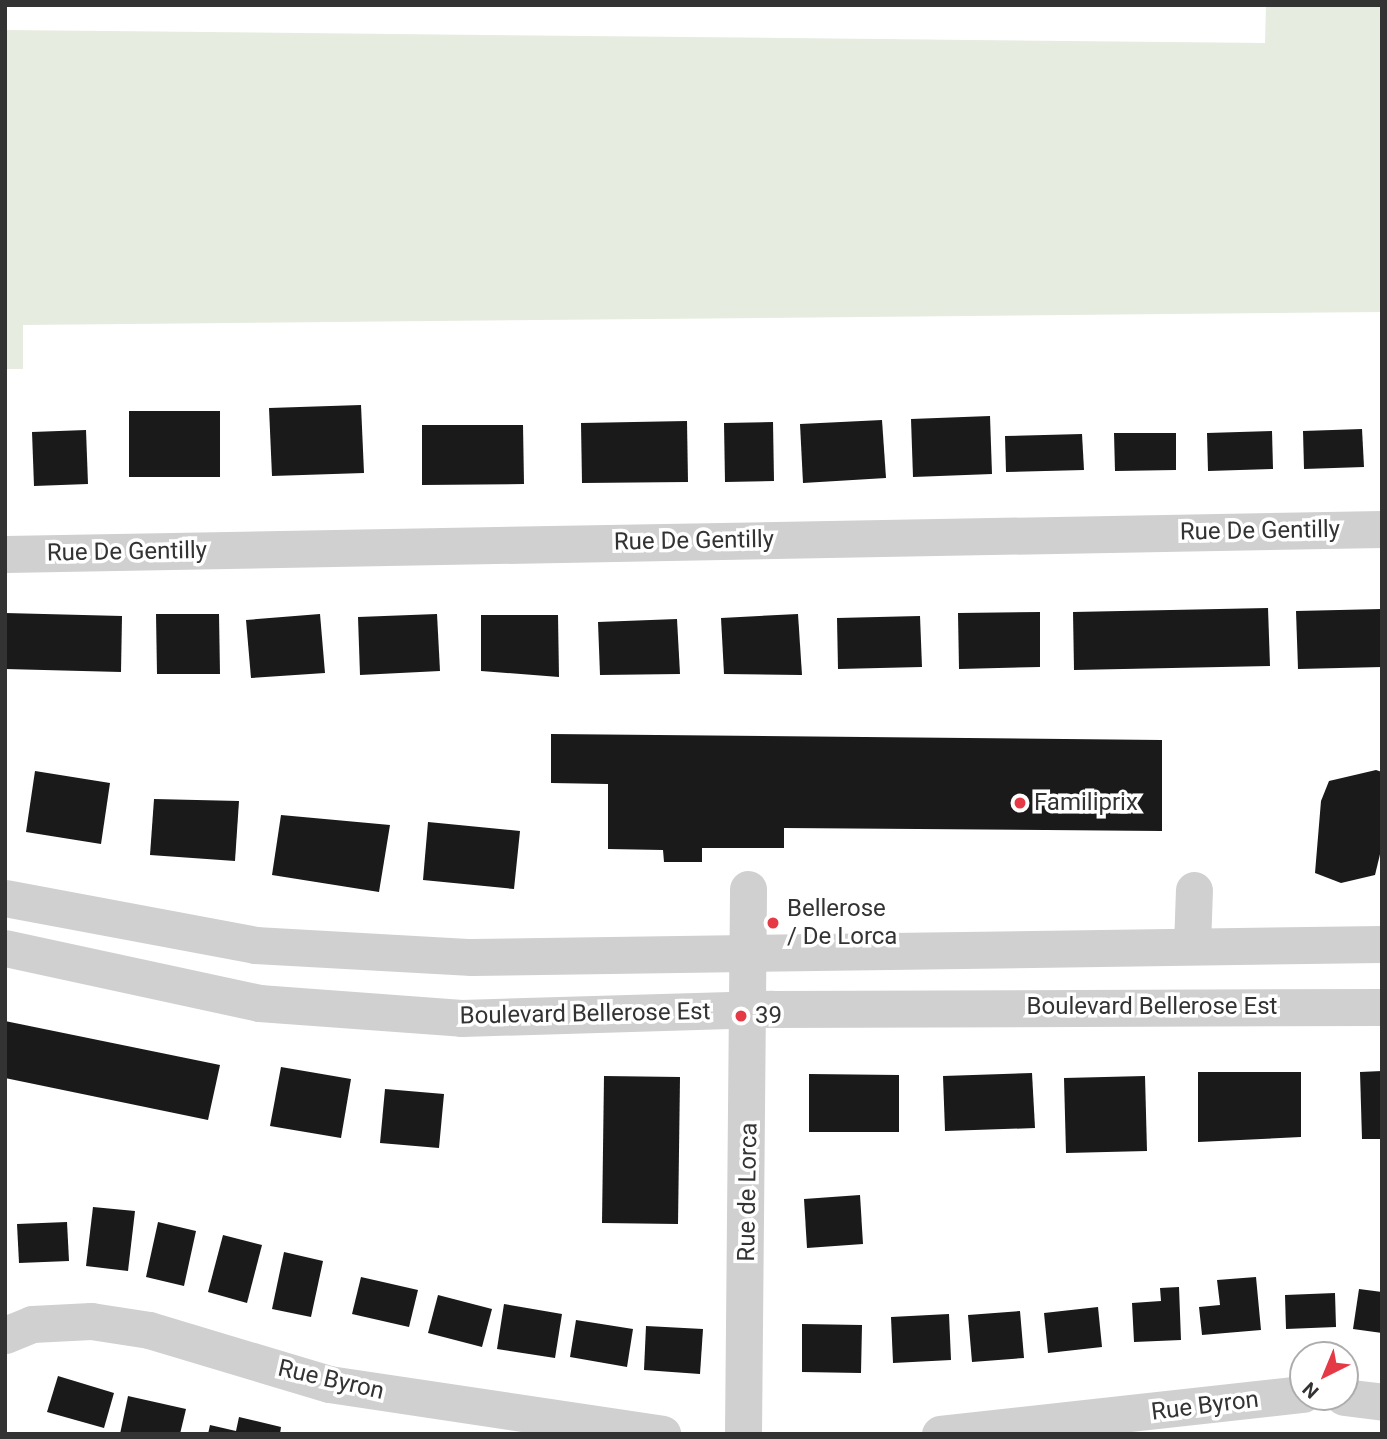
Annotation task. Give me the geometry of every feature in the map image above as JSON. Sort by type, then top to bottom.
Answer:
[{"type":"street","name":"Rue De Gentilly","points":[[5,554],[1382,529]]},
{"type":"street","name":"Rue de Lorca","points":[[743,1434],[751,1009],[748,889]]},
{"type":"street","points":[[1192,946],[1194,890]]},
{"type":"street","points":[[5,898],[255,944],[472,957],[749,950],[1382,944]]},
{"type":"street","name":"Boulevard Bellerose Est","points":[[5,948],[259,1003],[461,1018],[751,1009],[1382,1007]]},
{"type":"street","name":"Rue Byron","points":[[5,1335],[32,1324],[91,1321],[149,1331],[329,1384],[662,1434]]},
{"type":"street","name":"Rue Byron","points":[[940,1434],[1094,1426],[1289,1396]]},
{"type":"street","points":[[1359,1399],[1382,1402]]},
{"type":"shaded area","points":[[1266,5],[1382,5],[1382,312],[23,325],[23,369],[5,369],[5,30],[1265,43]]},
{"type":"building","points":[[361,405],[364,473],[272,476],[269,408]]},
{"type":"building","points":[[129,411],[220,411],[220,477],[129,477]]},
{"type":"building","points":[[990,416],[992,474],[913,477],[911,419]]},
{"type":"building","points":[[882,420],[886,478],[803,483],[800,424]]},
{"type":"building","points":[[687,421],[688,482],[582,483],[581,423]]},
{"type":"building","points":[[773,422],[774,481],[725,482],[724,423]]},
{"type":"building","points":[[422,425],[523,425],[524,484],[422,485]]},
{"type":"building","points":[[1362,429],[1364,467],[1304,469],[1303,431]]},
{"type":"building","points":[[86,430],[88,484],[34,486],[32,432]]},
{"type":"building","points":[[1272,431],[1273,469],[1208,471],[1207,433]]},
{"type":"building","points":[[1114,433],[1176,433],[1176,470],[1115,471]]},
{"type":"building","points":[[1082,434],[1084,470],[1006,472],[1005,436]]},
{"type":"building","points":[[1268,608],[1270,666],[1074,670],[1073,612]]},
{"type":"building","points":[[1382,609],[1382,667],[1298,669],[1296,611]]},
{"type":"building","points":[[1040,612],[1040,667],[959,669],[958,613]]},
{"type":"building","points":[[5,613],[122,616],[121,672],[5,669]]},
{"type":"building","points":[[156,614],[219,614],[220,674],[157,674]]},
{"type":"building","points":[[320,614],[325,673],[251,678],[246,620]]},
{"type":"building","points":[[437,614],[440,671],[360,675],[358,617]]},
{"type":"building","points":[[798,614],[802,675],[724,674],[721,618]]},
{"type":"building","points":[[481,615],[558,615],[559,677],[481,671]]},
{"type":"building","points":[[920,616],[922,667],[838,669],[837,618]]},
{"type":"building","points":[[677,619],[680,674],[600,675],[598,622]]},
{"type":"building","points":[[551,734],[1162,740],[1162,831],[784,828],[784,848],[702,848],[702,862],[664,862],[663,850],[608,849],[608,784],[551,783]]},
{"type":"building","points":[[1376,770],[1382,772],[1382,846],[1375,875],[1341,883],[1315,873],[1321,801],[1329,781]]},
{"type":"building","points":[[35,771],[110,783],[101,844],[26,832]]},
{"type":"building","points":[[154,799],[239,801],[235,861],[150,855]]},
{"type":"building","points":[[281,815],[390,825],[379,892],[272,875]]},
{"type":"building","points":[[428,822],[520,831],[514,889],[423,880]]},
{"type":"building","points":[[5,1021],[220,1065],[208,1120],[5,1078]]},
{"type":"building","points":[[281,1067],[351,1079],[341,1138],[270,1126]]},
{"type":"building","points":[[1382,1071],[1382,1139],[1362,1139],[1360,1072]]},
{"type":"building","points":[[1198,1072],[1301,1072],[1301,1137],[1198,1142]]},
{"type":"building","points":[[1032,1073],[1035,1128],[945,1131],[943,1076]]},
{"type":"building","points":[[809,1074],[899,1075],[899,1132],[809,1132]]},
{"type":"building","points":[[604,1076],[680,1077],[678,1224],[602,1223]]},
{"type":"building","points":[[1145,1076],[1147,1151],[1066,1153],[1064,1078]]},
{"type":"building","points":[[385,1089],[444,1094],[439,1148],[380,1143]]},
{"type":"building","points":[[860,1195],[863,1244],[807,1248],[804,1199]]},
{"type":"building","points":[[93,1207],[135,1211],[128,1271],[86,1266]]},
{"type":"building","points":[[67,1222],[69,1261],[19,1263],[17,1224]]},
{"type":"building","points":[[158,1222],[196,1231],[184,1286],[146,1277]]},
{"type":"building","points":[[223,1235],[262,1245],[247,1303],[208,1292]]},
{"type":"building","points":[[284,1252],[323,1261],[311,1317],[272,1309]]},
{"type":"building","points":[[361,1277],[418,1290],[409,1327],[352,1314]]},
{"type":"building","points":[[1256,1277],[1261,1330],[1202,1335],[1199,1307],[1220,1305],[1217,1280]]},
{"type":"building","points":[[1179,1287],[1181,1340],[1134,1342],[1132,1303],[1161,1301],[1160,1288]]},
{"type":"building","points":[[1359,1289],[1382,1292],[1382,1333],[1353,1329]]},
{"type":"building","points":[[1335,1293],[1336,1327],[1286,1329],[1285,1295]]},
{"type":"building","points":[[438,1295],[492,1309],[482,1347],[428,1333]]},
{"type":"building","points":[[504,1304],[562,1314],[555,1358],[497,1349]]},
{"type":"building","points":[[1098,1307],[1102,1347],[1048,1353],[1044,1313]]},
{"type":"building","points":[[1020,1311],[1024,1358],[972,1362],[968,1315]]},
{"type":"building","points":[[949,1314],[951,1360],[893,1363],[891,1317]]},
{"type":"building","points":[[576,1320],[633,1329],[627,1367],[570,1357]]},
{"type":"building","points":[[802,1324],[862,1325],[861,1373],[802,1372]]},
{"type":"building","points":[[646,1326],[703,1329],[700,1374],[644,1370]]},
{"type":"building","points":[[58,1376],[114,1393],[104,1428],[47,1412]]},
{"type":"building","points":[[128,1396],[186,1409],[180,1434],[120,1434]]},
{"type":"building","points":[[239,1417],[281,1427],[280,1434],[208,1434],[210,1425],[236,1431]]},
{"type":"place","name":"Familiprix","points":[[1020,803]]},
{"type":"place","name":"Bellerose / De Lorca","points":[[773,923]]},
{"type":"place","name":"39","points":[[741,1016]]}]
